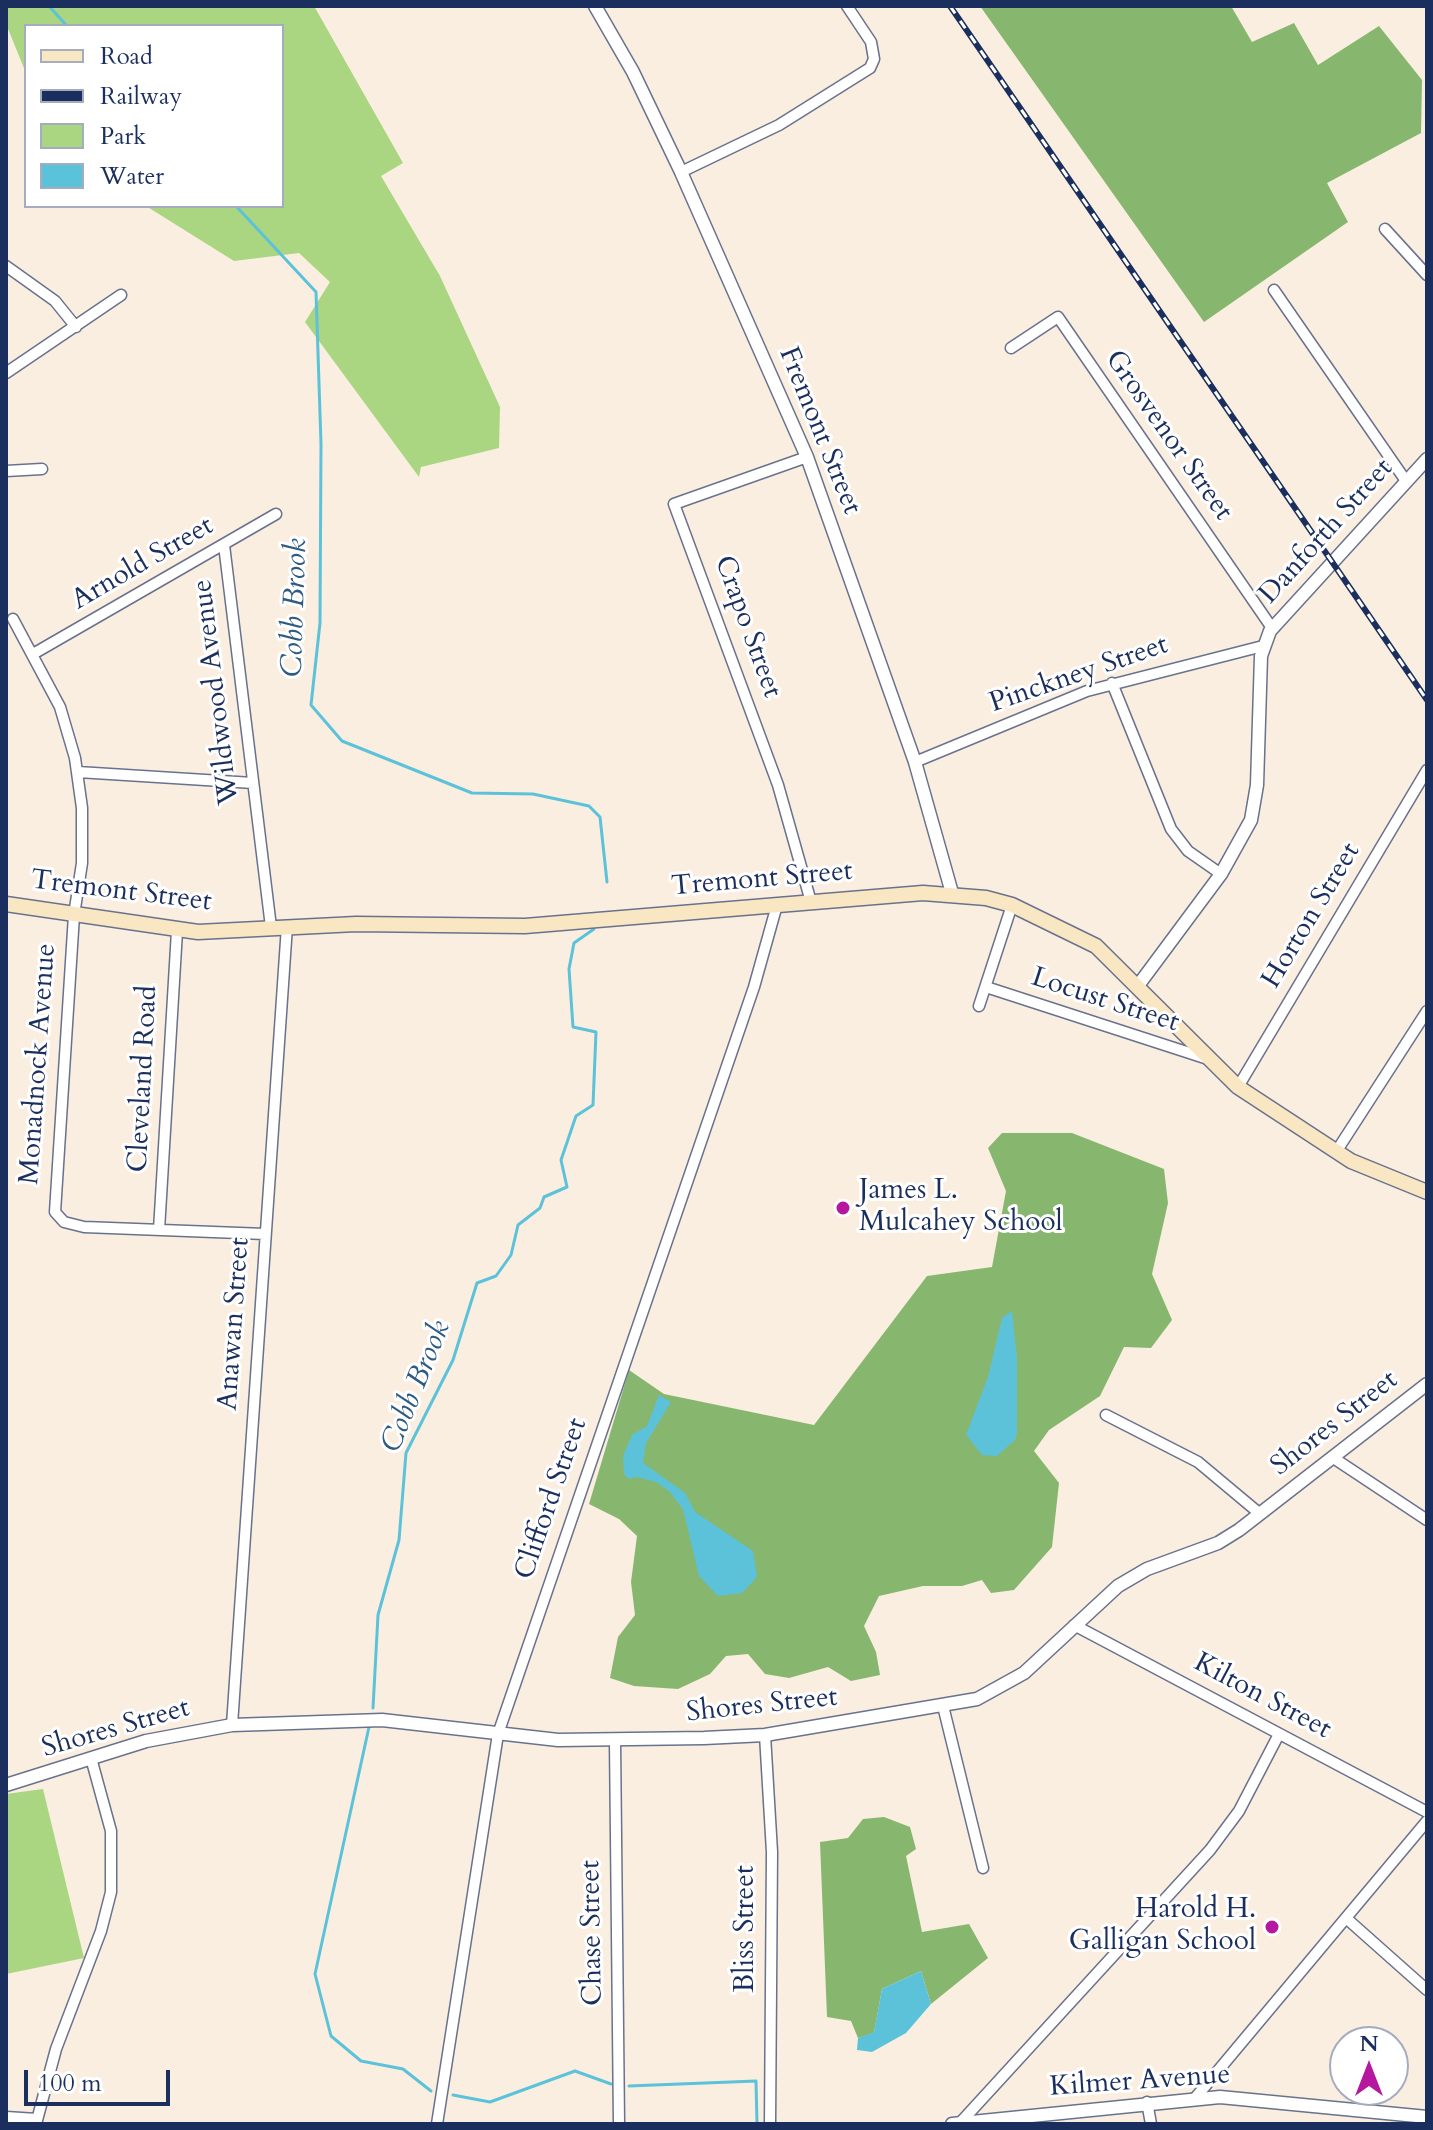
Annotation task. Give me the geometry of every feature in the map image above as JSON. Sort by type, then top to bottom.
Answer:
[{"type":"main road","name":"Tremont Street","points":[[6,904],[177,931],[287,926],[525,926],[952,893],[1012,905],[1096,946],[1238,1087],[1336,1152],[1382,1175],[1427,1192]]},
{"type":"street","name":"Fremont Street","points":[[595,6],[633,72],[681,172],[807,457],[915,762],[952,893]]},
{"type":"street","points":[[681,172],[779,125],[870,68],[874,59],[871,42],[847,6]]},
{"type":"street","points":[[1385,229],[1427,275]]},
{"type":"street","points":[[6,266],[55,301],[76,327]]},
{"type":"street","points":[[1274,290],[1406,481]]},
{"type":"street","points":[[6,373],[121,295]]},
{"type":"street","name":"Grosvenor Street","points":[[1011,348],[1058,317],[1272,628]]},
{"type":"street","name":"Crapo Street","points":[[807,457],[674,504],[778,785],[811,902]]},
{"type":"street","name":"Danforth Street","points":[[1137,987],[1221,874],[1244,835],[1255,803],[1263,646],[1272,628],[1427,459]]},
{"type":"street","points":[[6,471],[42,469]]},
{"type":"street","name":"Arnold Street","points":[[33,654],[276,514]]},
{"type":"street","name":"Wildwood Avenue","points":[[224,545],[271,927]]},
{"type":"street","name":"Monadnock Avenue","points":[[13,619],[60,707],[78,772],[83,837],[74,915],[54,1200],[57,1217],[73,1226],[159,1230]]},
{"type":"street","name":"Pinckney Street","points":[[915,762],[1112,683],[1263,646]]},
{"type":"street","points":[[1112,683],[1171,829],[1188,851],[1221,874]]},
{"type":"street","name":"Horton Street","points":[[1238,1087],[1427,770]]},
{"type":"street","points":[[78,772],[253,783]]},
{"type":"street","name":"Clifford Street","points":[[437,2124],[498,1734],[754,987],[777,905]]},
{"type":"street","points":[[979,1006],[1012,905]]},
{"type":"street","name":"Anawan Street","points":[[232,1725],[287,926]]},
{"type":"street","name":"Cleveland Road","points":[[159,1230],[177,931]]},
{"type":"street","name":"Locust Street","points":[[986,987],[1208,1059]]},
{"type":"street","points":[[1336,1152],[1427,1011]]},
{"type":"street","points":[[159,1230],[265,1234]]},
{"type":"street","name":"Shores Street","points":[[6,1785],[169,1735],[232,1725],[382,1720],[498,1734],[615,1741],[765,1735],[977,1699],[1005,1686],[1102,1598],[1133,1577],[1218,1543],[1427,1384]]},
{"type":"street","points":[[1106,1415],[1198,1462],[1259,1513]]},
{"type":"street","points":[[1332,1457],[1427,1520]]},
{"type":"street","name":"Kilton Street","points":[[1074,1625],[1427,1812]]},
{"type":"street","points":[[943,1706],[983,1868]]},
{"type":"street","points":[[960,2123],[1210,1850],[1239,1811],[1279,1734]]},
{"type":"street","name":"Bliss Street","points":[[765,1735],[772,1852],[770,2124]]},
{"type":"street","name":"Chase Street","points":[[615,1741],[619,2124]]},
{"type":"street","points":[[6,2117],[37,2121],[56,2049],[101,1931],[111,1892],[111,1831],[91,1758]]},
{"type":"street","points":[[1196,2097],[1427,1821]]},
{"type":"street","points":[[1346,1918],[1427,1990]]},
{"type":"street","name":"Kilmer Avenue","points":[[952,2124],[1196,2097],[1239,2098],[1427,2117]]},
{"type":"street","points":[[1147,2102],[1151,2124]]},
{"type":"green space","points":[[6,6],[314,6],[403,163],[381,176],[440,276],[500,407],[499,448],[421,467],[419,477],[305,322],[330,282],[299,253],[234,261],[149,208],[284,208],[284,24],[24,24],[24,68],[6,24]]},
{"type":"green space","points":[[980,6],[1231,6],[1252,42],[1294,23],[1318,65],[1379,26],[1422,80],[1421,133],[1327,183],[1348,222],[1204,322]]},
{"type":"green space","points":[[1002,1133],[1072,1133],[1164,1169],[1168,1203],[1152,1274],[1172,1320],[1151,1348],[1124,1347],[1100,1396],[1049,1430],[1034,1451],[1059,1483],[1052,1547],[1014,1590],[991,1593],[982,1580],[962,1586],[923,1586],[879,1596],[864,1626],[876,1652],[880,1675],[851,1681],[828,1667],[789,1678],[765,1674],[748,1654],[726,1656],[710,1674],[678,1689],[634,1686],[610,1678],[618,1637],[635,1615],[631,1582],[637,1536],[619,1519],[589,1504],[629,1370],[664,1394],[814,1425],[927,1276],[992,1267],[1006,1191],[988,1148]]},
{"type":"green space","points":[[43,1789],[84,1958],[6,1974],[6,1794]]},
{"type":"green space","points":[[884,1817],[910,1827],[916,1849],[906,1856],[922,1932],[969,1924],[988,1958],[931,2004],[921,1971],[882,1989],[874,2033],[858,2038],[851,2021],[827,2017],[820,1842],[848,1838],[863,1819]]},
{"type":"water","points":[[1012,1311],[1017,1358],[1017,1433],[1015,1440],[997,1456],[982,1455],[966,1435],[988,1377],[1002,1318]]},
{"type":"water","points":[[659,1395],[671,1402],[646,1443],[643,1463],[685,1493],[695,1512],[753,1551],[757,1577],[742,1593],[718,1596],[699,1576],[683,1509],[669,1491],[656,1482],[637,1477],[629,1479],[624,1474],[623,1456],[632,1435],[647,1426]]},
{"type":"water","points":[[921,1971],[931,2004],[906,2033],[872,2052],[857,2050],[858,2038],[874,2032],[882,1989]]},
{"type":"waterway","name":"Cobb Brook","points":[[49,6],[65,24]]},
{"type":"waterway","name":"Cobb Brook","points":[[238,208],[316,292],[321,444],[320,623],[311,705],[342,741],[472,793],[533,794],[589,806],[600,817],[607,882]]},
{"type":"waterway","name":"Cobb Brook","points":[[373,1708],[378,1615],[399,1540],[406,1453],[453,1360],[477,1283],[496,1276],[511,1255],[518,1225],[540,1208],[544,1197],[567,1187],[561,1160],[576,1116],[593,1105],[596,1032],[573,1027],[569,969],[574,943],[594,929]]},
{"type":"waterway","name":"Cobb Brook","points":[[369,1727],[315,1974],[331,2036],[361,2061],[403,2069],[431,2091]]},
{"type":"waterway","name":"Cobb Brook","points":[[453,2095],[490,2102],[575,2071],[611,2084]]},
{"type":"waterway","name":"Cobb Brook","points":[[629,2086],[756,2081],[757,2124]]},
{"type":"railway","points":[[950,6],[1427,700]]},
{"type":"place","name":"James L. Mulcahey School","points":[[843,1208]]},
{"type":"place","name":"Harold H. Galligan School","points":[[1272,1927]]}]
